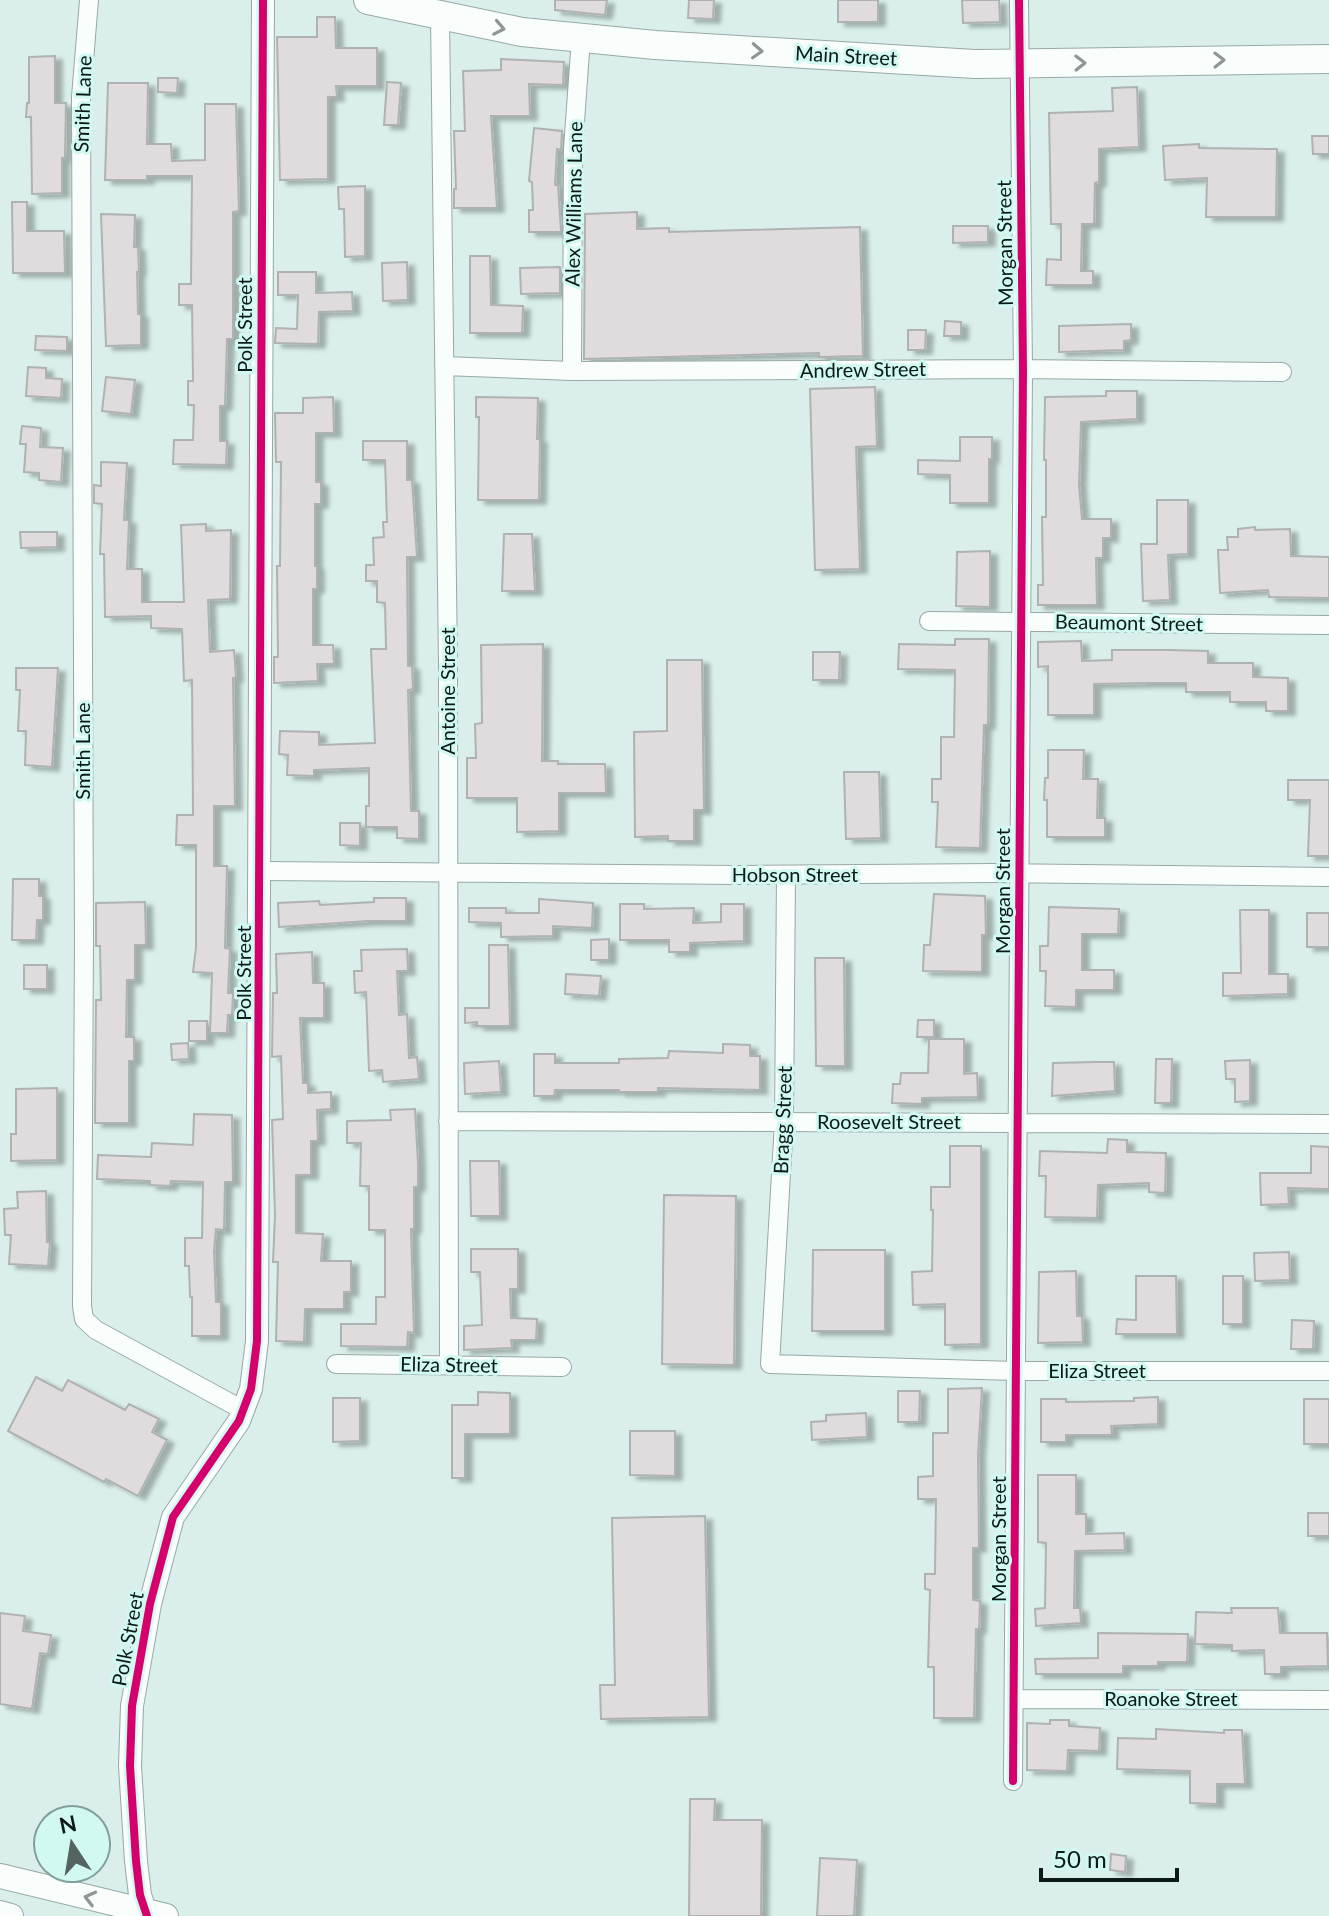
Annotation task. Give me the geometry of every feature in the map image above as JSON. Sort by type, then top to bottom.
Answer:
[{"type":"main road","name":"Main Street","points":[[368,0],[522,32],[655,45],[975,64],[1329,59]]},
{"type":"main road","points":[[0,1876],[152,1914]]},
{"type":"main road","points":[[0,1913],[11,1916]]},
{"type":"street","name":"Smith Lane","points":[[89,0],[81,97],[82,1306],[84,1319],[96,1330],[243,1410]]},
{"type":"street","name":"Polk Street","points":[[152,1914],[140,1895],[130,1766],[132,1706],[150,1604],[173,1517],[239,1421],[251,1389],[257,1341],[263,0]]},
{"type":"street","name":"Morgan Street","points":[[1013,1781],[1023,369],[1019,0]]},
{"type":"street","name":"Antoine Street","points":[[440,16],[449,1365]]},
{"type":"street","name":"Alex Williams Lane","points":[[572,371],[573,149],[581,38]]},
{"type":"street","name":"Andrew Street","points":[[444,366],[572,371],[1023,369],[1282,372]]},
{"type":"street","name":"Beaumont Street","points":[[929,621],[1329,625]]},
{"type":"street","name":"Hobson Street","points":[[260,871],[1329,877]]},
{"type":"street","name":"Bragg Street","points":[[770,1364],[784,1122],[786,875]]},
{"type":"street","name":"Roosevelt Street","points":[[448,1121],[1329,1124]]},
{"type":"street","name":"Eliza Street","points":[[336,1364],[562,1367]]},
{"type":"street","name":"Eliza Street","points":[[770,1364],[1016,1371],[1329,1371]]},
{"type":"street","name":"Roanoke Street","points":[[1014,1699],[1329,1700]]},
{"type":"building","points":[[555,0],[607,0],[605,15],[555,10]]},
{"type":"building","points":[[689,0],[714,0],[713,19],[688,18]]},
{"type":"building","points":[[838,0],[878,0],[878,22],[838,22]]},
{"type":"building","points":[[962,0],[999,0],[1000,22],[963,23]]},
{"type":"building","points":[[317,17],[335,17],[336,48],[377,48],[377,86],[336,86],[337,97],[328,97],[328,179],[280,180],[277,37],[317,37]]},
{"type":"building","points":[[55,56],[55,103],[66,103],[62,193],[32,194],[31,117],[26,117],[29,57]]},
{"type":"building","points":[[501,59],[564,62],[563,85],[529,84],[530,116],[491,116],[497,208],[454,208],[454,131],[465,131],[463,71],[501,70]]},
{"type":"building","points":[[158,78],[178,78],[177,93],[158,92]]},
{"type":"building","points":[[387,82],[401,83],[398,125],[384,125]]},
{"type":"building","points":[[108,83],[148,83],[147,144],[171,144],[172,161],[205,160],[205,104],[236,104],[239,211],[233,212],[233,339],[227,339],[225,406],[220,406],[220,441],[227,441],[226,465],[173,464],[174,440],[193,440],[194,405],[188,405],[188,381],[193,381],[192,305],[179,305],[179,284],[191,284],[192,176],[105,180]]},
{"type":"building","points":[[1137,87],[1139,147],[1099,149],[1094,224],[1082,224],[1081,271],[1093,271],[1093,285],[1046,285],[1047,259],[1061,260],[1061,224],[1051,224],[1049,113],[1113,111],[1112,88]]},
{"type":"building","points":[[534,128],[562,131],[561,150],[557,149],[555,185],[558,185],[561,232],[529,232],[529,210],[533,210],[532,182],[529,181]]},
{"type":"building","points":[[1312,136],[1329,136],[1329,154],[1313,154]]},
{"type":"building","points":[[1199,144],[1199,148],[1277,149],[1276,217],[1206,217],[1207,178],[1165,180],[1163,146]]},
{"type":"building","points":[[365,186],[365,256],[345,257],[344,209],[339,209],[338,187]]},
{"type":"building","points":[[12,202],[27,202],[27,231],[64,231],[65,273],[13,273]]},
{"type":"building","points":[[637,212],[637,229],[669,228],[669,232],[860,227],[863,356],[819,357],[819,353],[584,359],[585,214]]},
{"type":"building","points":[[101,214],[135,215],[134,247],[138,247],[141,345],[106,346]]},
{"type":"building","points":[[953,226],[988,226],[988,242],[953,243]]},
{"type":"building","points":[[470,256],[490,256],[491,305],[523,306],[522,333],[470,333]]},
{"type":"building","points":[[407,262],[408,300],[383,301],[382,263]]},
{"type":"building","points":[[560,267],[560,293],[521,294],[520,268]]},
{"type":"building","points":[[278,272],[316,272],[316,293],[352,292],[353,311],[319,312],[318,344],[275,343],[276,328],[297,329],[298,295],[278,295]]},
{"type":"building","points":[[945,321],[961,322],[961,336],[944,336]]},
{"type":"building","points":[[1131,324],[1131,340],[1124,341],[1124,350],[1059,352],[1059,326]]},
{"type":"building","points":[[908,330],[926,330],[925,350],[908,350]]},
{"type":"building","points":[[36,336],[67,337],[67,351],[35,350]]},
{"type":"building","points":[[28,367],[46,368],[46,378],[62,379],[61,398],[26,396]]},
{"type":"building","points":[[106,377],[135,380],[131,414],[102,411]]},
{"type":"building","points":[[875,387],[877,446],[856,447],[860,569],[815,570],[810,389]]},
{"type":"building","points":[[1106,391],[1137,391],[1137,419],[1081,422],[1079,485],[1082,519],[1111,519],[1111,538],[1103,538],[1103,558],[1096,558],[1097,605],[1038,605],[1038,585],[1043,585],[1042,517],[1046,517],[1045,397],[1106,396]]},
{"type":"building","points":[[333,397],[334,433],[316,433],[316,482],[321,482],[321,504],[315,504],[317,589],[313,589],[313,645],[333,645],[334,664],[317,664],[318,681],[274,683],[274,657],[278,657],[281,462],[276,462],[275,413],[303,413],[303,398]]},
{"type":"building","points":[[476,397],[538,398],[539,500],[478,500],[479,417],[476,417]]},
{"type":"building","points":[[22,426],[41,428],[40,447],[63,448],[61,482],[39,480],[39,473],[24,472],[26,444],[20,444]]},
{"type":"building","points":[[960,437],[992,437],[989,503],[950,503],[950,475],[918,474],[918,460],[960,461]]},
{"type":"building","points":[[363,441],[407,441],[407,480],[412,480],[417,557],[407,557],[408,666],[412,666],[413,689],[408,690],[411,811],[419,811],[419,839],[397,838],[397,827],[366,827],[369,768],[314,770],[314,776],[287,775],[288,755],[279,754],[280,731],[319,732],[319,745],[375,743],[371,649],[386,649],[385,603],[377,602],[377,581],[366,581],[366,565],[374,565],[373,538],[384,537],[383,522],[387,522],[385,460],[363,460]]},
{"type":"building","points":[[101,462],[127,463],[124,520],[129,520],[127,569],[142,569],[142,602],[184,602],[181,525],[206,524],[206,531],[231,530],[230,599],[208,600],[210,652],[234,650],[236,678],[233,678],[235,806],[214,806],[214,866],[227,866],[225,948],[230,949],[228,993],[233,993],[227,1033],[210,1033],[212,973],[193,972],[196,947],[196,845],[176,845],[177,815],[193,815],[192,680],[184,681],[182,629],[151,628],[151,616],[105,617],[104,554],[100,554],[102,504],[94,503],[94,485],[101,486]]},
{"type":"building","points":[[1157,500],[1188,500],[1188,554],[1168,555],[1170,600],[1143,601],[1141,544],[1157,544]]},
{"type":"building","points":[[1255,527],[1255,530],[1290,529],[1291,556],[1329,557],[1329,598],[1269,597],[1268,590],[1220,593],[1218,550],[1228,550],[1227,537],[1238,537],[1238,529]]},
{"type":"building","points":[[20,532],[57,532],[57,547],[21,548]]},
{"type":"building","points":[[504,534],[532,534],[535,591],[502,591]]},
{"type":"building","points":[[990,551],[990,607],[956,606],[957,552]]},
{"type":"building","points":[[955,639],[989,639],[988,725],[984,725],[980,848],[936,847],[938,802],[932,802],[932,779],[941,779],[941,737],[954,737],[955,670],[898,669],[899,644],[955,645]]},
{"type":"building","points":[[1081,641],[1082,661],[1112,660],[1112,650],[1169,650],[1208,651],[1208,663],[1253,663],[1253,677],[1288,678],[1288,711],[1266,711],[1266,702],[1230,702],[1230,692],[1186,692],[1186,683],[1147,683],[1094,684],[1094,715],[1048,715],[1048,666],[1038,667],[1038,642]]},
{"type":"building","points":[[543,644],[542,761],[605,764],[606,793],[559,793],[559,831],[517,832],[517,798],[467,798],[467,758],[476,758],[475,724],[482,723],[481,645]]},
{"type":"building","points":[[813,652],[840,652],[839,680],[813,680]]},
{"type":"building","points":[[667,660],[702,660],[704,810],[694,810],[694,841],[668,841],[668,836],[635,837],[634,732],[667,731]]},
{"type":"building","points":[[16,668],[58,668],[52,767],[25,765],[26,731],[18,731],[20,690],[16,690]]},
{"type":"building","points":[[1048,750],[1084,750],[1083,779],[1098,779],[1097,818],[1105,818],[1105,837],[1047,837],[1047,800],[1044,800]]},
{"type":"building","points":[[844,772],[879,772],[881,838],[846,839]]},
{"type":"building","points":[[1288,780],[1329,780],[1329,856],[1308,856],[1310,800],[1288,800]]},
{"type":"building","points":[[340,823],[360,823],[360,846],[340,845]]},
{"type":"building","points":[[13,879],[39,879],[43,920],[37,920],[36,940],[12,940]]},
{"type":"building","points":[[934,894],[985,896],[986,935],[982,935],[982,972],[923,971],[924,945],[930,945]]},
{"type":"building","points":[[374,898],[406,898],[406,921],[279,927],[278,903],[319,901],[320,905],[374,902]]},
{"type":"building","points":[[539,899],[593,903],[592,928],[553,926],[553,936],[501,937],[501,923],[469,922],[469,908],[506,908],[506,913],[539,913]]},
{"type":"building","points":[[145,902],[146,945],[135,945],[135,980],[127,980],[126,1037],[134,1037],[134,1061],[129,1061],[129,1123],[95,1123],[96,1000],[101,1000],[96,903]]},
{"type":"building","points":[[620,904],[644,904],[644,909],[694,908],[693,923],[721,922],[721,904],[744,904],[744,941],[690,943],[690,952],[669,952],[669,940],[620,940]]},
{"type":"building","points":[[1049,907],[1119,909],[1118,934],[1082,934],[1082,970],[1114,970],[1114,990],[1076,990],[1076,1007],[1045,1006],[1046,971],[1040,971],[1040,946],[1048,946]]},
{"type":"building","points":[[1240,910],[1269,910],[1269,974],[1288,974],[1288,994],[1223,996],[1223,973],[1241,973]]},
{"type":"building","points":[[1307,913],[1329,913],[1329,947],[1307,947]]},
{"type":"building","points":[[609,939],[609,960],[591,960],[591,940]]},
{"type":"building","points":[[489,945],[508,945],[510,1026],[465,1023],[465,1008],[489,1008]]},
{"type":"building","points":[[407,949],[408,971],[397,971],[399,1015],[407,1014],[409,1058],[417,1057],[419,1079],[383,1082],[382,1070],[369,1071],[366,992],[355,993],[354,971],[362,971],[361,950]]},
{"type":"building","points":[[312,952],[313,983],[324,983],[324,1018],[300,1018],[303,1083],[308,1083],[308,1093],[331,1092],[331,1109],[317,1110],[318,1141],[311,1141],[311,1175],[296,1175],[296,1233],[323,1234],[321,1261],[351,1261],[351,1292],[344,1292],[344,1309],[305,1309],[304,1342],[276,1341],[278,1262],[273,1262],[272,1120],[283,1119],[281,1056],[272,1057],[273,993],[277,993],[276,954]]},
{"type":"building","points":[[815,958],[844,958],[845,1066],[816,1066]]},
{"type":"building","points":[[24,965],[47,965],[47,989],[24,989]]},
{"type":"building","points":[[566,974],[601,976],[599,996],[565,994]]},
{"type":"building","points":[[918,1020],[934,1020],[934,1037],[917,1037]]},
{"type":"building","points":[[189,1021],[207,1021],[207,1041],[189,1041]]},
{"type":"building","points":[[929,1039],[964,1039],[964,1074],[977,1073],[978,1097],[922,1098],[922,1104],[892,1103],[893,1084],[900,1084],[901,1073],[928,1073]]},
{"type":"building","points":[[188,1043],[189,1059],[172,1060],[171,1044]]},
{"type":"building","points":[[723,1044],[750,1045],[750,1056],[760,1056],[760,1090],[555,1090],[554,1096],[534,1096],[534,1054],[555,1054],[555,1063],[619,1063],[619,1059],[668,1058],[669,1051],[723,1053]]},
{"type":"building","points":[[1156,1059],[1172,1059],[1171,1103],[1155,1103]]},
{"type":"building","points":[[1250,1060],[1250,1101],[1235,1102],[1235,1079],[1226,1079],[1225,1061]]},
{"type":"building","points":[[499,1061],[501,1092],[465,1094],[464,1063]]},
{"type":"building","points":[[1114,1062],[1115,1091],[1052,1096],[1053,1063]]},
{"type":"building","points":[[57,1088],[57,1160],[11,1161],[11,1134],[16,1134],[16,1089]]},
{"type":"building","points":[[415,1109],[418,1187],[414,1187],[414,1229],[411,1229],[414,1333],[408,1332],[407,1347],[341,1346],[341,1324],[376,1324],[376,1297],[385,1297],[385,1230],[369,1230],[369,1186],[360,1186],[361,1143],[347,1143],[347,1121],[391,1120],[390,1110]]},
{"type":"building","points":[[194,1114],[232,1115],[233,1182],[225,1182],[224,1230],[216,1229],[214,1251],[216,1302],[221,1302],[221,1336],[192,1336],[192,1297],[189,1266],[185,1266],[185,1238],[202,1238],[203,1182],[171,1181],[170,1186],[150,1185],[150,1181],[97,1179],[98,1155],[151,1157],[152,1143],[193,1145]]},
{"type":"building","points":[[1108,1139],[1127,1140],[1127,1152],[1166,1153],[1165,1193],[1149,1192],[1149,1183],[1098,1185],[1097,1218],[1045,1217],[1046,1176],[1039,1176],[1040,1151],[1107,1153]]},
{"type":"building","points":[[950,1146],[981,1146],[981,1344],[945,1345],[945,1304],[913,1305],[912,1272],[932,1271],[931,1187],[950,1187]]},
{"type":"building","points":[[1311,1146],[1329,1147],[1329,1189],[1288,1188],[1289,1204],[1261,1205],[1260,1173],[1311,1173]]},
{"type":"building","points":[[470,1161],[499,1161],[500,1216],[471,1216]]},
{"type":"building","points":[[46,1191],[47,1242],[50,1242],[48,1266],[9,1264],[11,1235],[5,1235],[4,1209],[18,1208],[17,1192]]},
{"type":"building","points":[[664,1195],[736,1196],[734,1365],[662,1364]]},
{"type":"building","points":[[471,1249],[518,1249],[518,1289],[510,1289],[511,1318],[537,1319],[536,1340],[511,1340],[512,1348],[464,1350],[464,1326],[482,1325],[480,1272],[471,1272]]},
{"type":"building","points":[[813,1250],[885,1250],[885,1331],[812,1331]]},
{"type":"building","points":[[1289,1252],[1290,1280],[1255,1281],[1254,1253]]},
{"type":"building","points":[[1076,1271],[1077,1316],[1082,1316],[1083,1342],[1038,1343],[1039,1272]]},
{"type":"building","points":[[1136,1276],[1176,1276],[1177,1334],[1116,1334],[1117,1319],[1136,1320]]},
{"type":"building","points":[[1223,1276],[1243,1276],[1243,1324],[1223,1324]]},
{"type":"building","points":[[1292,1320],[1314,1321],[1313,1349],[1291,1349]]},
{"type":"building","points":[[36,1377],[62,1391],[68,1380],[125,1410],[129,1404],[159,1419],[152,1432],[167,1440],[138,1496],[106,1479],[104,1482],[8,1431]]},
{"type":"building","points":[[982,1388],[978,1455],[979,1548],[973,1548],[973,1600],[980,1601],[979,1629],[976,1629],[974,1718],[934,1718],[934,1667],[928,1667],[930,1590],[925,1589],[925,1574],[935,1574],[936,1499],[918,1499],[918,1477],[933,1476],[933,1433],[948,1433],[948,1389]]},
{"type":"building","points":[[898,1391],[920,1391],[919,1422],[898,1422]]},
{"type":"building","points":[[478,1392],[510,1393],[510,1434],[465,1434],[465,1478],[452,1478],[452,1405],[478,1405]]},
{"type":"building","points":[[1158,1397],[1158,1424],[1111,1426],[1112,1435],[1066,1435],[1066,1442],[1041,1442],[1041,1399],[1066,1399],[1066,1402],[1134,1401],[1134,1398]]},
{"type":"building","points":[[333,1398],[360,1398],[360,1441],[333,1442]]},
{"type":"building","points":[[1304,1399],[1329,1399],[1329,1444],[1304,1444]]},
{"type":"building","points":[[866,1413],[867,1437],[812,1440],[811,1422],[826,1421],[826,1415]]},
{"type":"building","points":[[630,1431],[675,1431],[675,1476],[630,1475]]},
{"type":"building","points":[[1038,1475],[1076,1475],[1076,1514],[1086,1514],[1086,1534],[1124,1533],[1125,1550],[1075,1551],[1074,1608],[1080,1608],[1081,1623],[1036,1626],[1035,1609],[1045,1608],[1046,1543],[1038,1542]]},
{"type":"building","points":[[1308,1513],[1329,1513],[1329,1536],[1308,1536]]},
{"type":"building","points":[[705,1516],[709,1717],[601,1719],[600,1685],[615,1685],[612,1518]]},
{"type":"building","points":[[1231,1608],[1278,1608],[1280,1633],[1327,1633],[1328,1666],[1281,1667],[1281,1674],[1265,1674],[1264,1650],[1232,1651],[1232,1645],[1195,1644],[1196,1612],[1232,1613]]},
{"type":"building","points":[[0,1613],[25,1616],[23,1631],[51,1635],[48,1654],[40,1653],[32,1709],[0,1704]]},
{"type":"building","points":[[1098,1633],[1188,1634],[1187,1662],[1123,1666],[1123,1674],[1036,1674],[1035,1659],[1098,1658]]},
{"type":"building","points":[[1050,1720],[1069,1720],[1069,1726],[1100,1728],[1099,1751],[1068,1750],[1067,1771],[1027,1770],[1027,1723],[1050,1724]]},
{"type":"building","points":[[1156,1729],[1224,1733],[1224,1730],[1242,1730],[1245,1784],[1217,1784],[1217,1804],[1190,1803],[1190,1771],[1117,1769],[1118,1738],[1156,1739]]},
{"type":"building","points":[[690,1799],[715,1799],[714,1820],[762,1820],[761,1916],[689,1916]]},
{"type":"building","points":[[1111,1854],[1126,1856],[1125,1872],[1110,1870]]},
{"type":"building","points":[[820,1858],[857,1860],[854,1916],[817,1916]]},
{"type":"cycle path","points":[[147,1916],[140,1895],[136,1861],[130,1766],[132,1706],[150,1604],[173,1517],[239,1421],[251,1389],[257,1341],[263,0]]},
{"type":"cycle path","points":[[1013,1781],[1023,369],[1019,0]]}]
